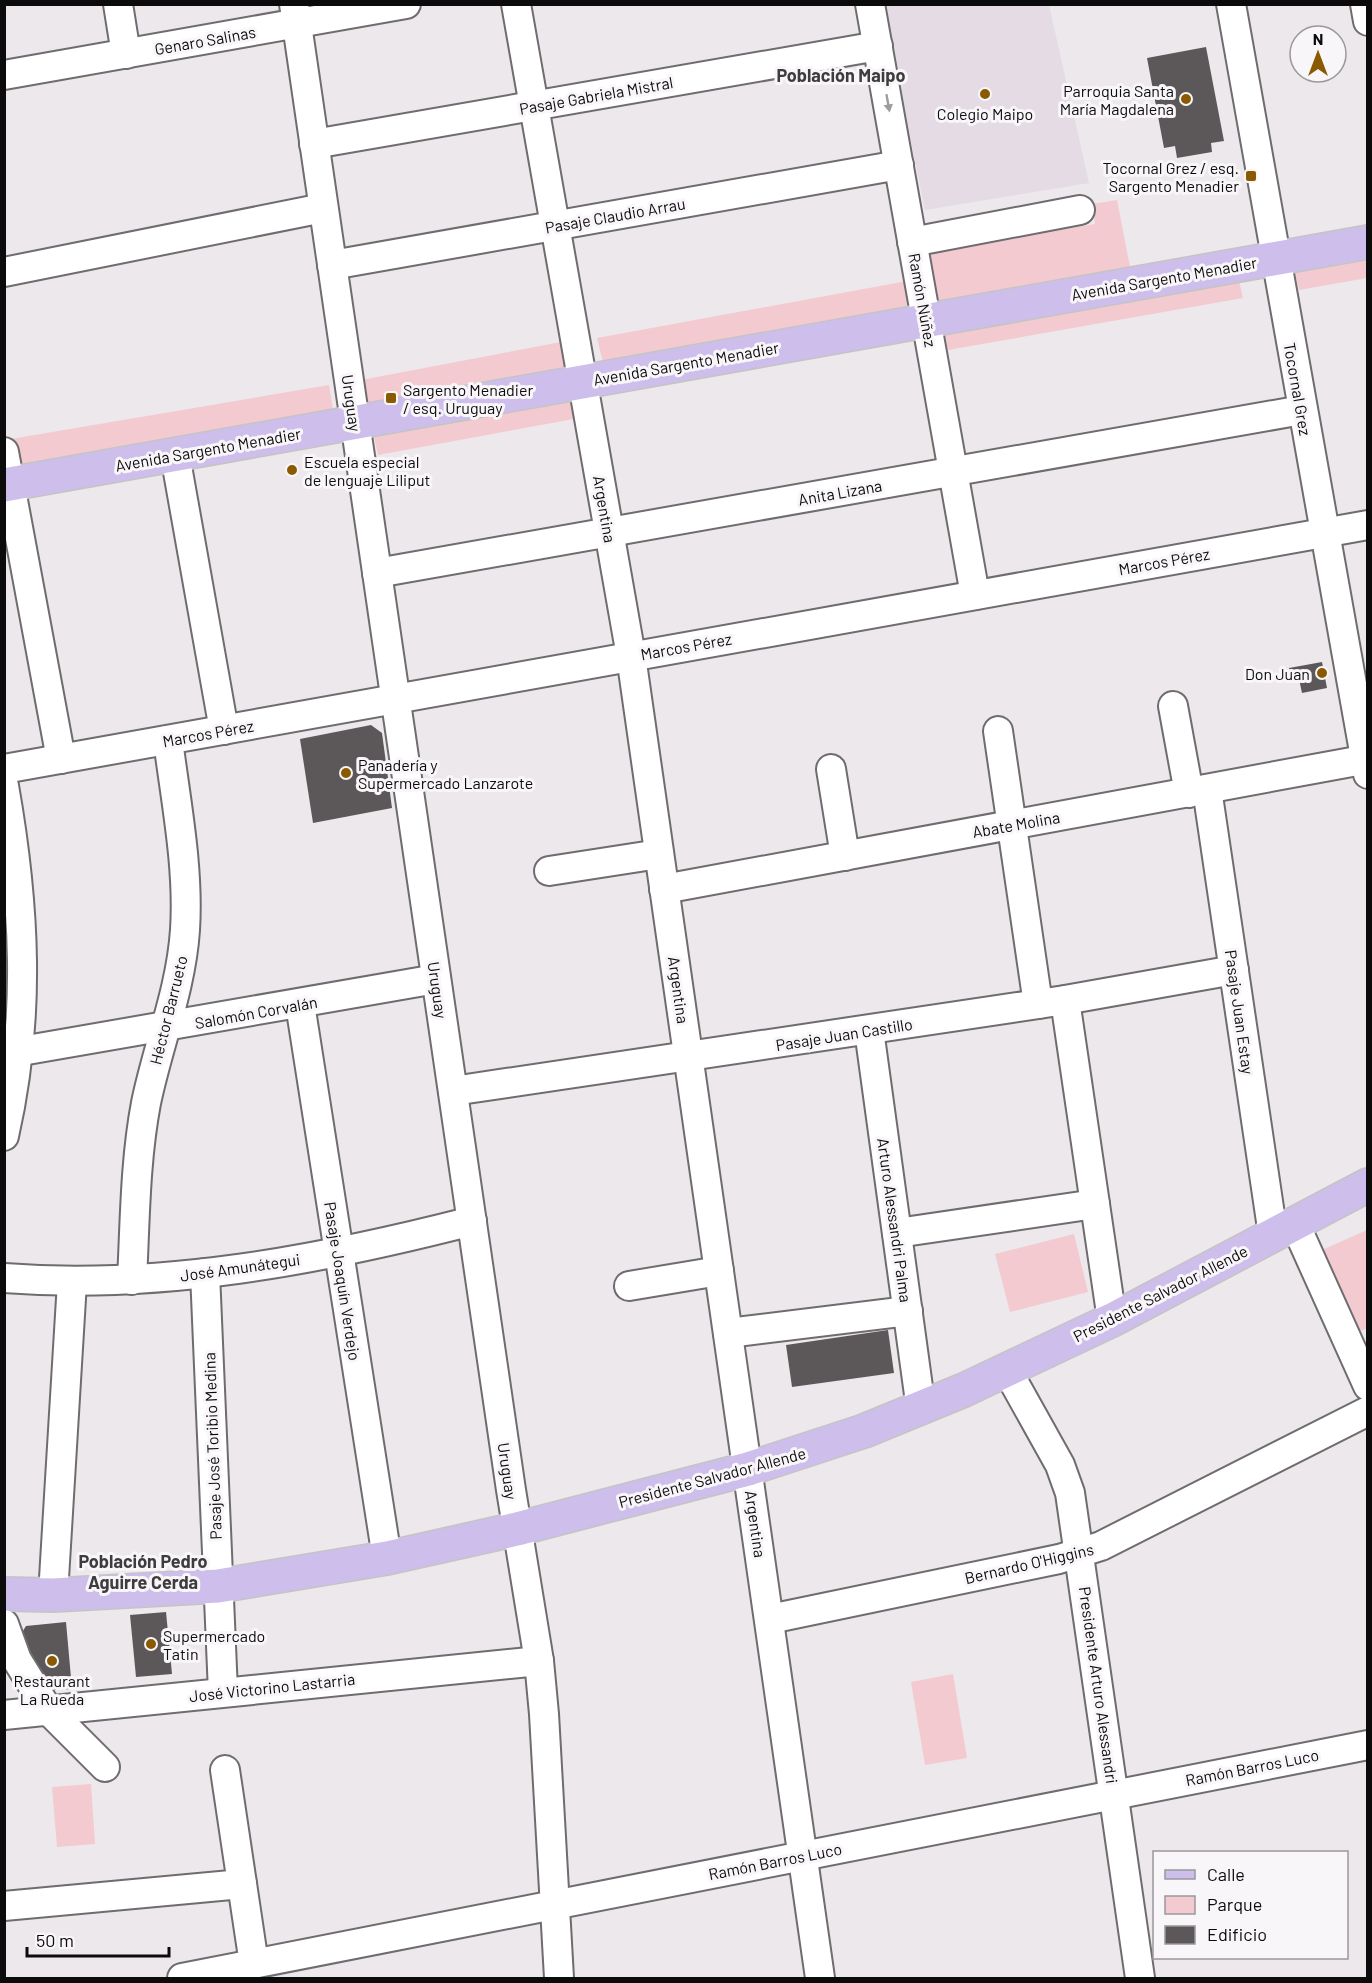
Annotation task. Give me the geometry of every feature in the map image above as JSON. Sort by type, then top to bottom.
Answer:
[{"type":"main road","name":"Avenida Sargento Menadier","points":[[8,484],[1368,242]]},
{"type":"main road","name":"Presidente Salvador Allende","points":[[4,1594],[53,1594],[218,1586],[387,1558],[517,1529],[748,1469],[806,1451],[921,1409],[1007,1370],[1112,1320],[1368,1185]]},
{"type":"street","points":[[118,4],[126,54]]},
{"type":"street","name":"Genaro Salinas","points":[[4,75],[126,54],[295,14],[406,4]]},
{"type":"street","name":"Argentina","points":[[516,4],[631,656],[820,1978]]},
{"type":"street","name":"Ramón Núñez","points":[[870,4],[975,595]]},
{"type":"street","name":"Tocornal Grez","points":[[1231,4],[1274,259],[1367,764]]},
{"type":"street","points":[[1365,4],[1368,21]]},
{"type":"street","name":"Uruguay","points":[[295,14],[517,1529],[539,1661],[559,1978]]},
{"type":"street","name":"Pasaje Gabriela Mistral","points":[[314,144],[878,46]]},
{"type":"street","name":"Pasaje Claudio Arrau","points":[[332,265],[899,165]]},
{"type":"street","points":[[4,272],[323,208]]},
{"type":"street","points":[[912,242],[1080,210]]},
{"type":"street","name":"Anita Lizana","points":[[377,573],[1302,410]]},
{"type":"street","points":[[4,452],[8,484],[61,759]]},
{"type":"street","points":[[175,455],[224,730]]},
{"type":"street","name":"Marcos Pérez","points":[[4,769],[1368,525]]},
{"type":"street","name":"Pasaje Juan Estay","points":[[1173,706],[1198,791],[1284,1229],[1368,1386]]},
{"type":"street","points":[[998,731],[1013,825],[1095,1204],[1112,1320]]},
{"type":"street","name":"Héctor Barrueto","points":[[132,1280],[141,1137],[153,1075],[183,955],[186,903],[183,850],[168,740]]},
{"type":"street","name":"Abate Molina","points":[[664,889],[1198,791],[1367,764]]},
{"type":"street","points":[[831,769],[845,856]]},
{"type":"street","points":[[4,786],[15,851],[24,949],[11,1053],[4,1136]]},
{"type":"street","points":[[549,871],[659,854]]},
{"type":"street","name":"Pasaje Juan Castillo","points":[[453,1091],[688,1058],[1052,1002],[1234,970]]},
{"type":"street","name":"Salomón Corvalán","points":[[11,1053],[166,1028],[436,979]]},
{"type":"street","name":"Pasaje Joaquín Verdejo","points":[[300,1004],[387,1558]]},
{"type":"street","name":"Arturo Alessandri Palma","points":[[868,1030],[921,1409]]},
{"type":"street","points":[[897,1233],[1095,1204]]},
{"type":"street","name":"José Amunátegui","points":[[4,1278],[72,1282],[132,1280],[205,1273],[339,1252],[472,1221]]},
{"type":"street","points":[[629,1286],[719,1271]]},
{"type":"street","name":"Pasaje José Toribio Medina","points":[[205,1273],[223,1692]]},
{"type":"street","points":[[53,1594],[72,1282]]},
{"type":"street","points":[[728,1333],[908,1311]]},
{"type":"street","name":"Presidente Arturo Alessandri","points":[[1007,1370],[1064,1474],[1080,1553],[1140,1978]]},
{"type":"street","name":"Bernardo O'Higgins","points":[[770,1619],[1080,1553],[1125,1534],[1368,1412]]},
{"type":"street","points":[[4,1624],[17,1660],[48,1710],[105,1767]]},
{"type":"street","name":"José Victorino Lastarria","points":[[4,1715],[539,1661]]},
{"type":"street","name":"Ramón Barros Luco","points":[[182,1978],[1368,1744]]},
{"type":"street","points":[[225,1770],[254,1964]]},
{"type":"street","points":[[4,1906],[242,1884]]},
{"type":"shaded area","name":"Colegio Maipo","points":[[883,5],[1049,5],[1089,183],[925,210]]},
{"type":"green space","points":[[1117,200],[1132,277],[939,308],[927,251],[1095,224],[1092,204]]},
{"type":"green space","points":[[1367,257],[1367,278],[1299,290],[1294,270]]},
{"type":"green space","points":[[1238,277],[1243,298],[948,350],[943,330]]},
{"type":"green space","points":[[907,281],[910,299],[906,311],[604,367],[597,338]]},
{"type":"green space","points":[[561,342],[565,366],[557,375],[381,406],[365,404],[361,380]]},
{"type":"green space","points":[[329,385],[334,415],[18,473],[11,439]]},
{"type":"green space","points":[[570,401],[574,419],[378,455],[374,436],[385,428]]},
{"type":"green space","points":[[1367,1230],[1367,1328],[1358,1332],[1322,1250]]},
{"type":"green space","points":[[1074,1234],[1088,1292],[1010,1312],[995,1254]]},
{"type":"green space","points":[[953,1674],[967,1758],[925,1765],[911,1682]]},
{"type":"green space","points":[[91,1784],[95,1844],[57,1847],[52,1787]]},
{"type":"building","name":"Parroquia Santa María Magdalena","points":[[1206,47],[1224,141],[1211,143],[1212,152],[1177,158],[1175,146],[1164,148],[1147,58]]},
{"type":"building","points":[[1322,662],[1327,688],[1302,693],[1299,679],[1291,680],[1289,668]]},
{"type":"building","name":"Panadería y Supermercado Lanzarote","points":[[371,725],[382,733],[392,808],[313,823],[300,739]]},
{"type":"building","points":[[888,1330],[894,1373],[792,1387],[786,1345]]},
{"type":"building","name":"Supermercado Tatin","points":[[166,1612],[172,1674],[136,1677],[130,1615]]},
{"type":"building","name":"Restaurant La Rueda","points":[[66,1622],[72,1689],[51,1690],[21,1634],[26,1626]]},
{"type":"place","name":"Colegio Maipo","points":[[985,94]]},
{"type":"place","name":"Parroquia Santa María Magdalena","points":[[1186,99]]},
{"type":"place","name":"Tocornal Grez / esq. Sargento Menadier","points":[[1251,176]]},
{"type":"place","name":"Sargento Menadier / esq. Uruguay","points":[[391,398]]},
{"type":"place","name":"Escuela especial de lenguaje Liliput","points":[[292,470]]},
{"type":"place","name":"Don Juan","points":[[1322,673]]},
{"type":"place","name":"Panadería y Supermercado Lanzarote","points":[[346,773]]},
{"type":"place","name":"Supermercado Tatin","points":[[151,1644]]},
{"type":"place","name":"Restaurant La Rueda","points":[[52,1661]]},
{"type":"district","name":"Población Maipo","points":[[841,75]]},
{"type":"district","name":"Población Pedro Aguirre Cerda","points":[[143,1571]]}]
